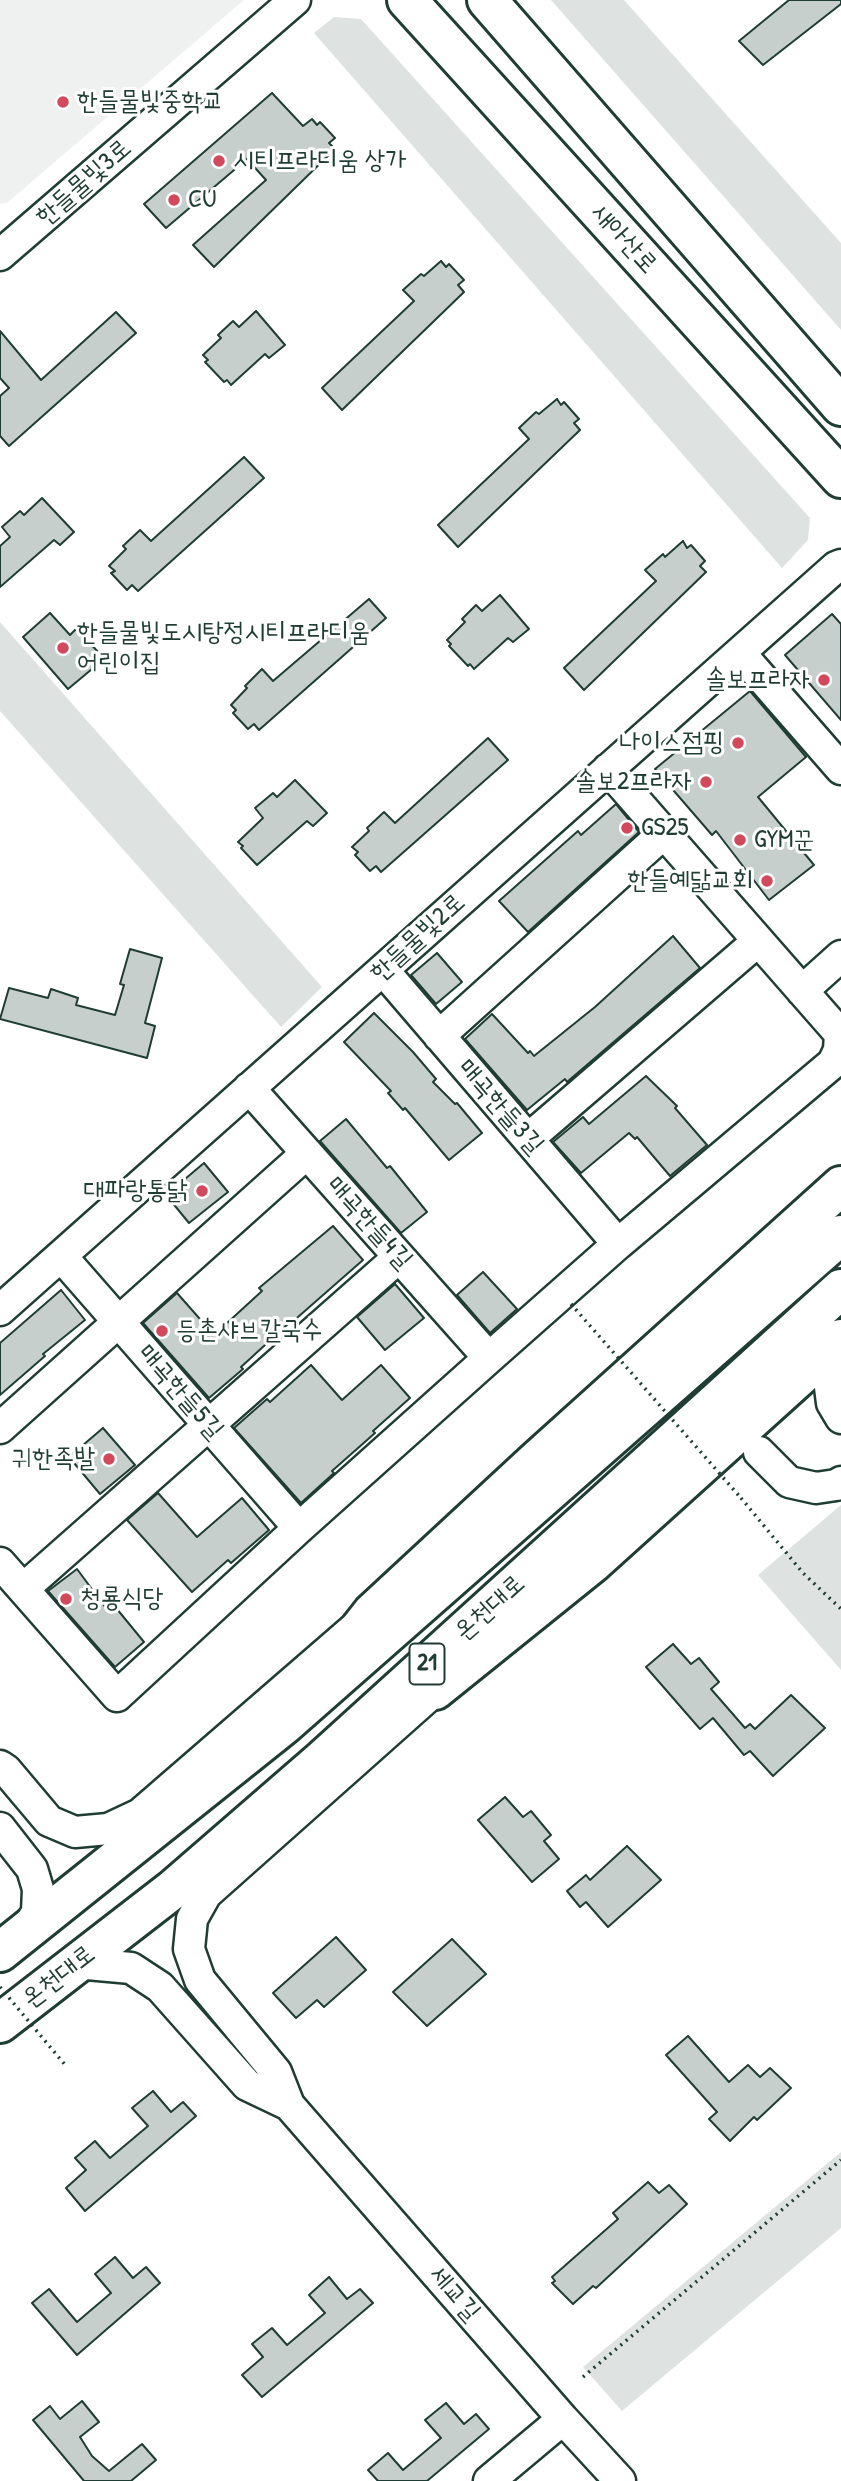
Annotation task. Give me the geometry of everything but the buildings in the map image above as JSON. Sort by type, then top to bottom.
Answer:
[{"type":"main road","name":"새아산로","points":[[407,0],[841,478]]},
{"type":"main road","name":"새아산로","points":[[487,0],[841,406]]},
{"type":"main road","points":[[284,1725],[372,1613],[841,1186]]},
{"type":"main road","name":"온천대로","points":[[13,1941],[284,1725],[841,1235]]},
{"type":"main road","name":"온천대로","points":[[0,2023],[172,1889],[323,1759],[841,1289]]},
{"type":"main road","points":[[323,1759],[432,1693],[593,1562],[720,1447],[758,1434],[841,1339]]},
{"type":"street","name":"한들물빛3로","points":[[0,256],[295,0]]},
{"type":"street","name":"한들물빛2로","points":[[0,1310],[839,562]]},
{"type":"street","points":[[740,653],[841,769]]},
{"type":"street","points":[[0,1563],[117,1696],[489,1358],[618,1244],[833,1063],[839,1050],[840,1034],[608,769]]},
{"type":"street","points":[[439,1036],[664,833]]},
{"type":"street","points":[[528,1139],[758,941]]},
{"type":"street","points":[[802,991],[841,957]]},
{"type":"street","name":"매곡한들3길","points":[[383,970],[618,1244]]},
{"type":"street","name":"매곡한들4길","points":[[249,1088],[489,1358]]},
{"type":"street","points":[[0,1427],[307,1153]]},
{"type":"street","name":"매곡한들5길","points":[[61,1256],[299,1528]]},
{"type":"street","points":[[23,1589],[399,1256]]},
{"type":"street","points":[[841,1356],[829,1379],[832,1403],[841,1418]]},
{"type":"street","points":[[758,1434],[789,1482],[816,1488],[841,1482]]},
{"type":"street","points":[[0,1766],[49,1821],[75,1832],[108,1829],[140,1814],[372,1613]]},
{"type":"street","points":[[289,2105],[276,2072],[200,1980],[189,1949],[192,1919],[206,1894],[432,1693]]},
{"type":"street","points":[[0,1828],[32,1869],[38,1889],[37,1912],[13,1941]]},
{"type":"street","points":[[76,1963],[131,1968],[141,1974],[160,1987],[247,2085],[289,2105]]},
{"type":"street","name":"세교길","points":[[289,2105],[620,2481]]},
{"type":"street","points":[[489,2481],[563,2418]]},
{"type":"path","points":[[571,1304],[803,1573],[841,1609]]},
{"type":"path","points":[[0,1987],[66,2066]]},
{"type":"path","points":[[583,2377],[841,2160]]},
{"type":"shaded area","name":"한들물빛중학교","points":[[0,0],[244,0],[7,203],[0,204]]},
{"type":"shaded area","points":[[551,0],[624,0],[841,243],[841,330]]},
{"type":"shaded area","points":[[334,17],[361,19],[810,518],[808,540],[782,568],[314,33]]},
{"type":"shaded area","points":[[0,622],[322,987],[281,1027],[0,711]]},
{"type":"shaded area","points":[[841,1505],[841,1670],[758,1575]]},
{"type":"shaded area","points":[[841,2152],[841,2228],[622,2411],[583,2367]]},
{"type":"place","name":"한들물빛중학교","points":[[63,102]]},
{"type":"place","name":"시티프라디움 상가","points":[[219,161]]},
{"type":"place","name":"CU","points":[[174,200]]},
{"type":"place","name":"한들물빛도시탕정시티프라디움 어린이집","points":[[63,648]]},
{"type":"place","name":"솔보프라자","points":[[824,680]]},
{"type":"place","name":"나이스점핑","points":[[738,743]]},
{"type":"place","name":"솔보2프라자","points":[[706,782]]},
{"type":"place","name":"GS25","points":[[627,828]]},
{"type":"place","name":"GYM꾼","points":[[740,840]]},
{"type":"place","name":"한들예닮교회","points":[[767,881]]},
{"type":"place","name":"대파랑통닭","points":[[202,1191]]},
{"type":"place","name":"등촌샤브칼국수","points":[[162,1331]]},
{"type":"place","name":"귀한족발","points":[[109,1459]]},
{"type":"place","name":"청룡식당","points":[[66,1599]]}]
